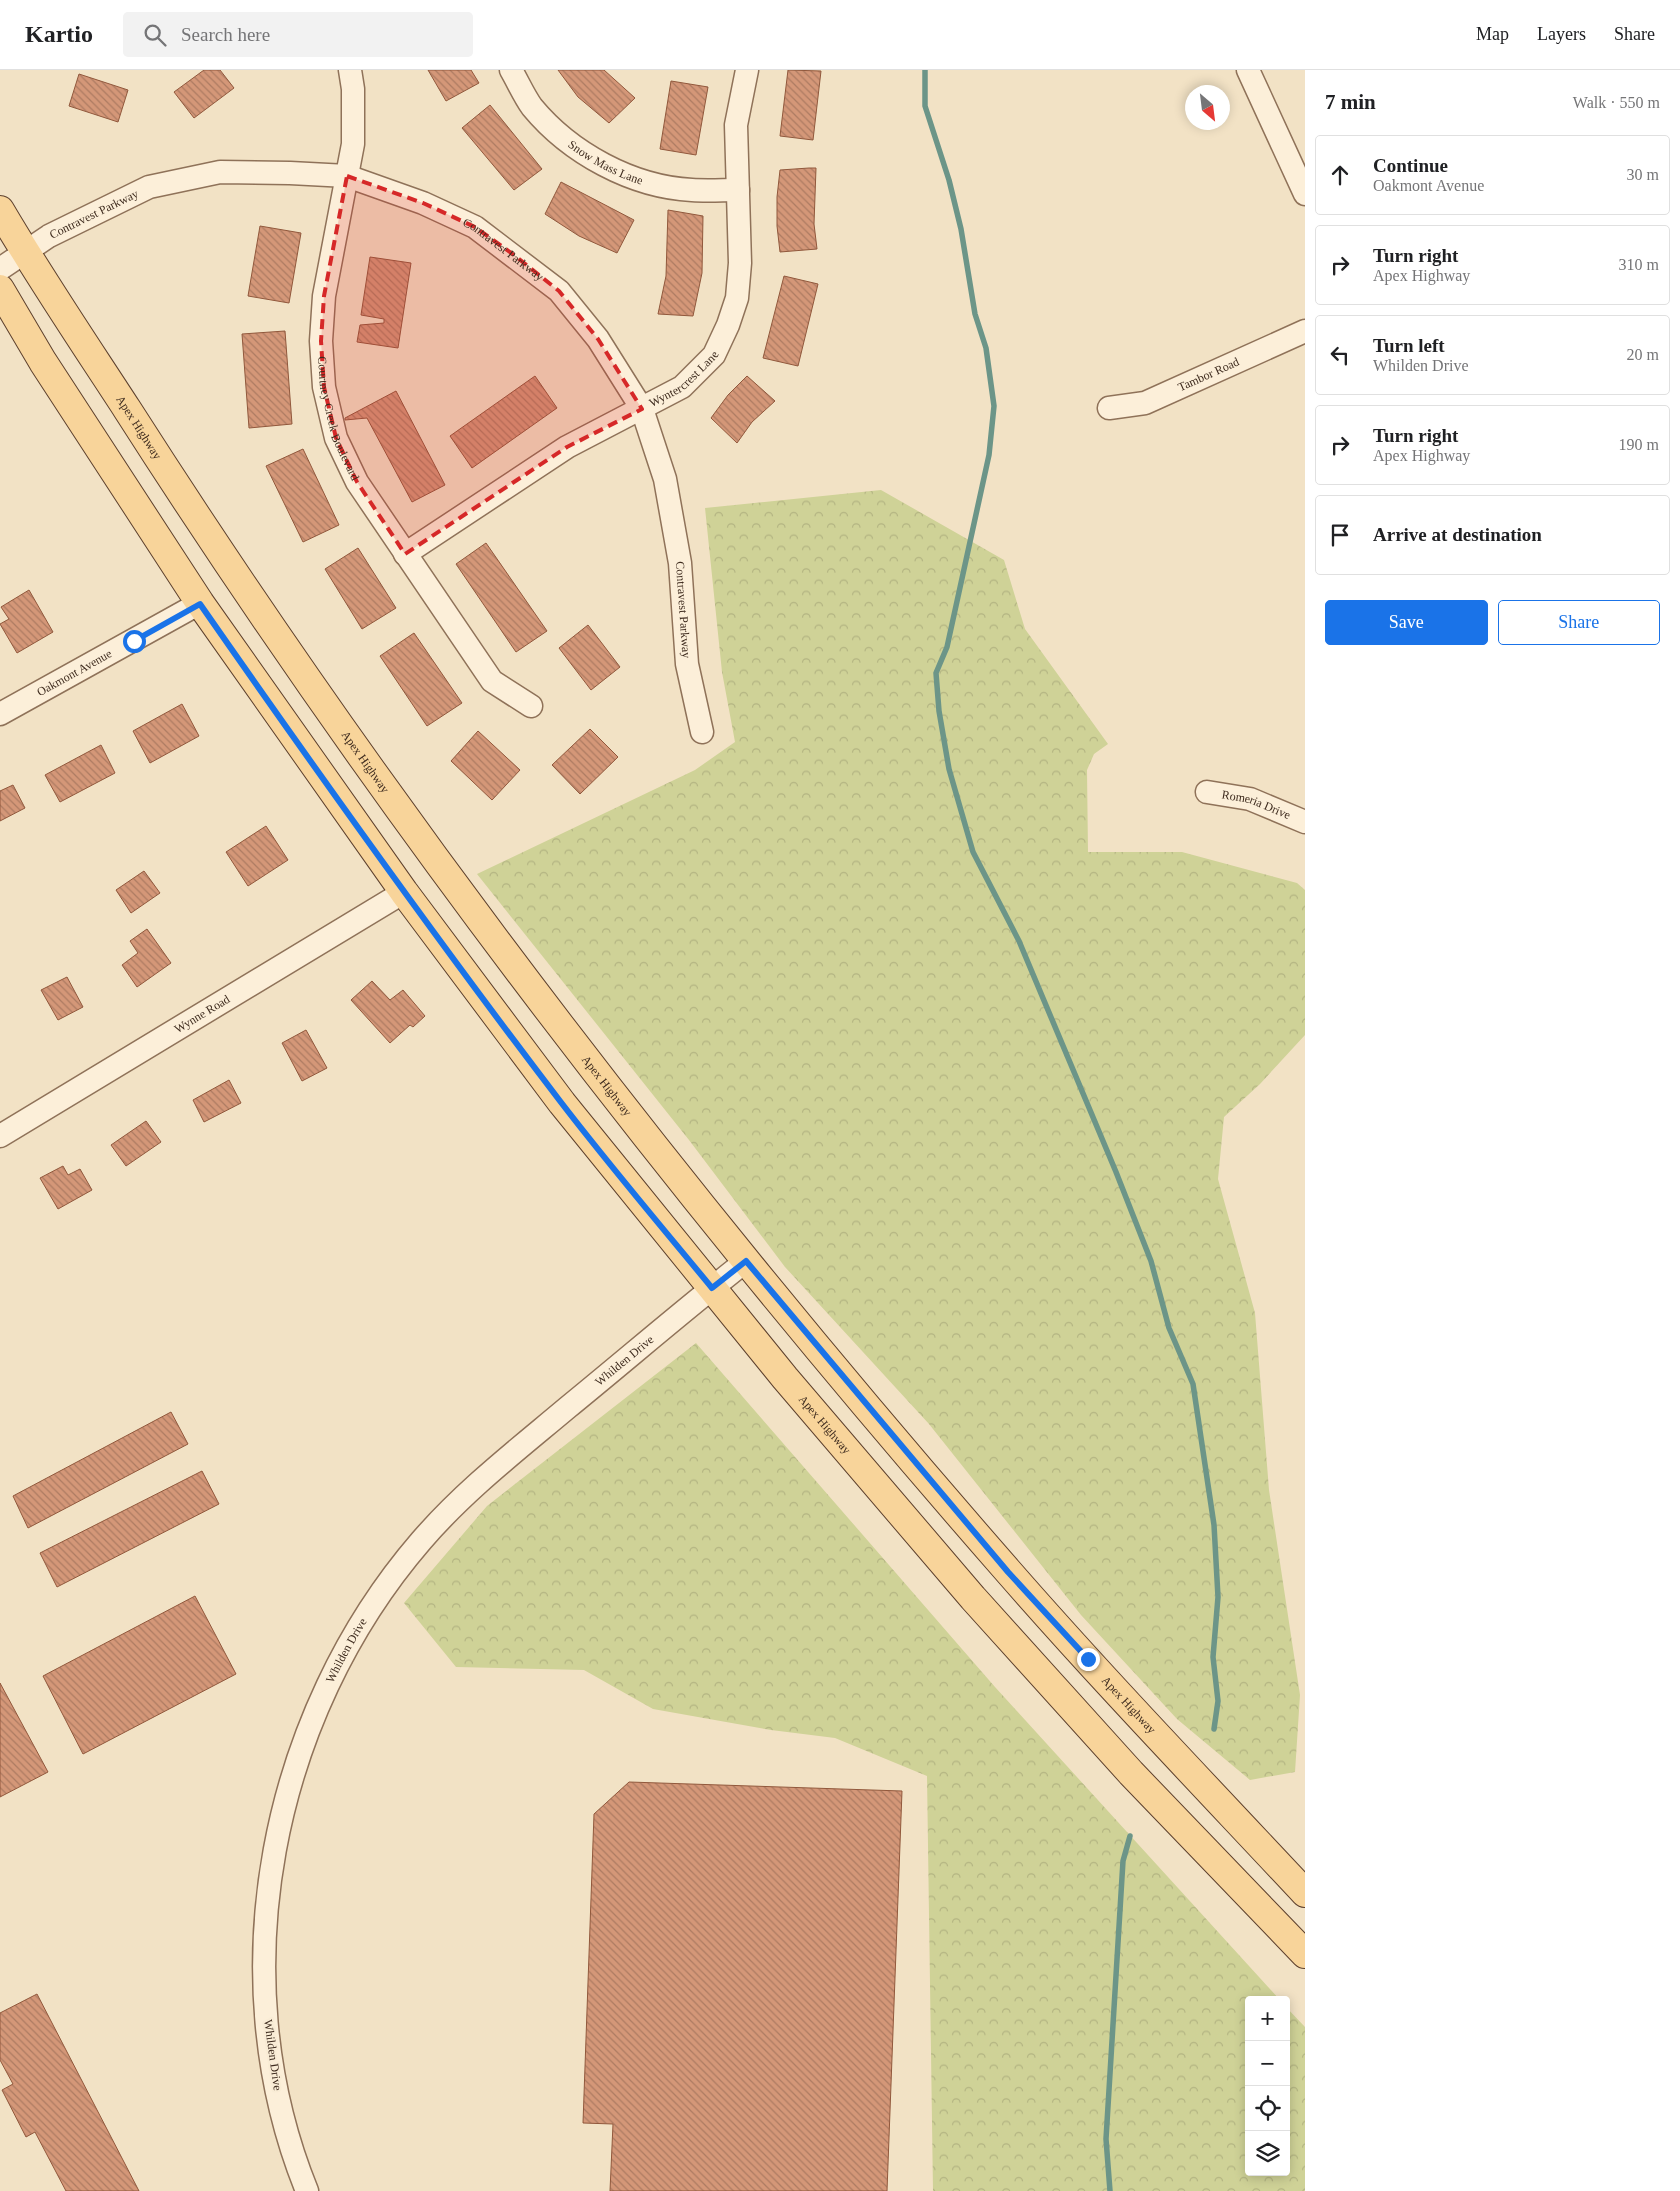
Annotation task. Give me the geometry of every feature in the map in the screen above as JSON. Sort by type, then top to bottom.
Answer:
[{"type":"main road","name":"Apex Highway","points":[[0,210],[242,585],[350,740],[534,994],[746,1261],[1008,1572],[1164,1743],[1305,1893]]},
{"type":"main road","name":"Apex Highway","points":[[0,289],[43,362],[200,604],[404,892],[562,1103],[817,1416],[974,1598],[1132,1773],[1305,1954]]},
{"type":"street","name":"Courtney Creek Boulevard","points":[[350,70],[353,89],[353,144],[324,296],[321,341],[324,387],[336,438],[357,482],[492,681],[531,706]]},
{"type":"street","name":"Snow Mass Lane","points":[[511,70],[531,106],[564,138],[602,164],[654,184],[690,190],[738,190]]},
{"type":"street","name":"Wyntercrest Lane","points":[[405,554],[567,447],[682,388],[714,355],[737,298],[740,263],[736,124],[747,70]]},
{"type":"street","points":[[1248,70],[1305,194]]},
{"type":"street","name":"Contravest Parkway","points":[[0,269],[61,230],[149,187],[220,172],[347,176],[423,203],[475,226],[559,291],[598,340],[642,409],[665,479],[680,563],[687,664],[702,732]]},
{"type":"street","name":"Tambor Road","points":[[1109,408],[1145,403],[1305,331]]},
{"type":"street","name":"Oakmont Avenue","points":[[0,714],[200,604]]},
{"type":"street","name":"Romeria Drive","points":[[1206,792],[1250,799],[1305,822]]},
{"type":"street","name":"Wynne Road","points":[[0,1136],[404,892]]},
{"type":"street","name":"Whilden Drive","points":[[307,2191],[286,2125],[272,2058],[265,1994],[265,1950],[267,1901],[275,1845],[286,1795],[303,1742],[322,1696],[342,1655],[369,1610],[401,1566],[444,1517],[486,1476],[746,1261]]},
{"type":"highlighted area","points":[[347,176],[423,203],[475,227],[514,255],[559,291],[598,339],[642,409],[567,447],[405,554],[357,482],[336,438],[324,387],[321,341],[324,296]]},
{"type":"green space","points":[[881,490],[1004,560],[1025,629],[1108,744],[1094,754],[1087,770],[1088,852],[1182,852],[1297,883],[1305,890],[1305,1035],[1260,1084],[1224,1117],[1218,1179],[1255,1313],[1269,1490],[1300,1695],[1295,1772],[1250,1780],[1177,1719],[1081,1615],[929,1424],[785,1267],[689,1140],[477,874],[695,770],[735,742],[722,672],[705,508]]},
{"type":"green space","points":[[696,1343],[995,1687],[1276,1996],[1245,1996],[1245,2176],[1290,2176],[1290,2011],[1305,2027],[1305,2191],[933,2191],[927,1776],[835,1738],[771,1730],[653,1709],[584,1670],[456,1667],[404,1603],[487,1506]]},
{"type":"building","points":[[204,70],[220,70],[234,88],[194,118],[174,92]]},
{"type":"building","points":[[428,70],[471,70],[479,83],[446,101]]},
{"type":"building","points":[[558,70],[604,70],[635,98],[609,123],[578,97]]},
{"type":"building","points":[[788,70],[821,71],[813,140],[780,136]]},
{"type":"building","points":[[79,74],[128,90],[118,122],[69,106]]},
{"type":"building","points":[[671,81],[708,87],[696,155],[660,149]]},
{"type":"building","points":[[490,105],[542,169],[514,190],[462,128]]},
{"type":"building","points":[[816,168],[814,224],[817,249],[780,252],[777,226],[777,197],[780,170]]},
{"type":"building","points":[[561,182],[634,220],[617,253],[579,236],[545,214]]},
{"type":"building","points":[[668,210],[703,216],[702,273],[693,316],[658,314],[666,276]]},
{"type":"building","points":[[260,226],[301,233],[289,303],[248,296]]},
{"type":"building","points":[[370,257],[411,263],[398,348],[357,342],[360,325],[384,323],[384,319],[361,315]]},
{"type":"building","points":[[784,276],[818,284],[798,366],[763,358]]},
{"type":"building","points":[[285,331],[292,424],[249,428],[242,334]]},
{"type":"building","points":[[535,376],[557,408],[472,468],[450,436]]},
{"type":"building","points":[[747,376],[775,401],[752,422],[737,443],[711,418],[728,395]]},
{"type":"building","points":[[396,391],[445,485],[412,502],[367,418],[345,420],[345,418]]},
{"type":"building","points":[[303,449],[339,525],[303,542],[266,466]]},
{"type":"building","points":[[486,543],[547,631],[516,652],[456,564]]},
{"type":"building","points":[[358,548],[396,608],[362,629],[325,569]]},
{"type":"building","points":[[29,590],[53,632],[17,653],[0,624],[9,619],[1,607]]},
{"type":"building","points":[[588,625],[620,667],[591,690],[559,648]]},
{"type":"building","points":[[414,633],[462,703],[427,726],[380,656]]},
{"type":"building","points":[[182,704],[199,736],[150,763],[133,731]]},
{"type":"building","points":[[590,729],[618,757],[580,794],[552,765]]},
{"type":"building","points":[[478,731],[520,770],[492,800],[451,761]]},
{"type":"building","points":[[101,745],[115,773],[60,802],[45,775]]},
{"type":"building","points":[[13,785],[25,808],[0,821],[0,791]]},
{"type":"building","points":[[266,826],[288,860],[248,886],[226,852]]},
{"type":"building","points":[[144,871],[160,893],[131,913],[116,890]]},
{"type":"building","points":[[147,929],[171,963],[137,987],[122,965],[138,953],[130,941]]},
{"type":"building","points":[[67,977],[83,1007],[58,1020],[41,990]]},
{"type":"building","points":[[372,981],[390,1000],[403,990],[425,1016],[413,1027],[410,1025],[390,1043],[351,1000]]},
{"type":"building","points":[[306,1030],[327,1068],[302,1081],[282,1043]]},
{"type":"building","points":[[229,1080],[241,1103],[204,1122],[193,1100]]},
{"type":"building","points":[[146,1121],[161,1142],[126,1166],[111,1145]]},
{"type":"building","points":[[63,1166],[68,1175],[80,1169],[92,1190],[58,1209],[40,1178]]},
{"type":"building","points":[[171,1412],[188,1444],[28,1528],[13,1496]]},
{"type":"building","points":[[202,1471],[219,1504],[57,1587],[40,1553]]},
{"type":"building","points":[[195,1596],[236,1674],[83,1754],[43,1676]]},
{"type":"building","points":[[0,1683],[48,1772],[0,1797]]},
{"type":"building","points":[[629,1782],[902,1791],[887,2191],[610,2191],[613,2124],[583,2123],[594,1814]]},
{"type":"building","points":[[37,1994],[139,2191],[66,2191],[35,2132],[26,2137],[2,2090],[13,2084],[0,2060],[0,2013]]},
{"type":"waterway","points":[[925,70],[925,106],[949,180],[961,229],[975,314],[986,348],[994,406],[989,455],[947,647],[936,673],[939,711],[949,769],[973,852],[1019,941],[1116,1172],[1151,1261],[1169,1328],[1193,1384],[1214,1525],[1218,1597],[1213,1657],[1218,1701],[1214,1729]]},
{"type":"waterway","points":[[1110,2191],[1106,2139],[1123,1861],[1130,1836]]},
{"type":"route","points":[[134,641],[200,604],[404,892],[498,1019],[562,1103],[712,1288],[746,1261],[1008,1572],[1088,1659]]}]
